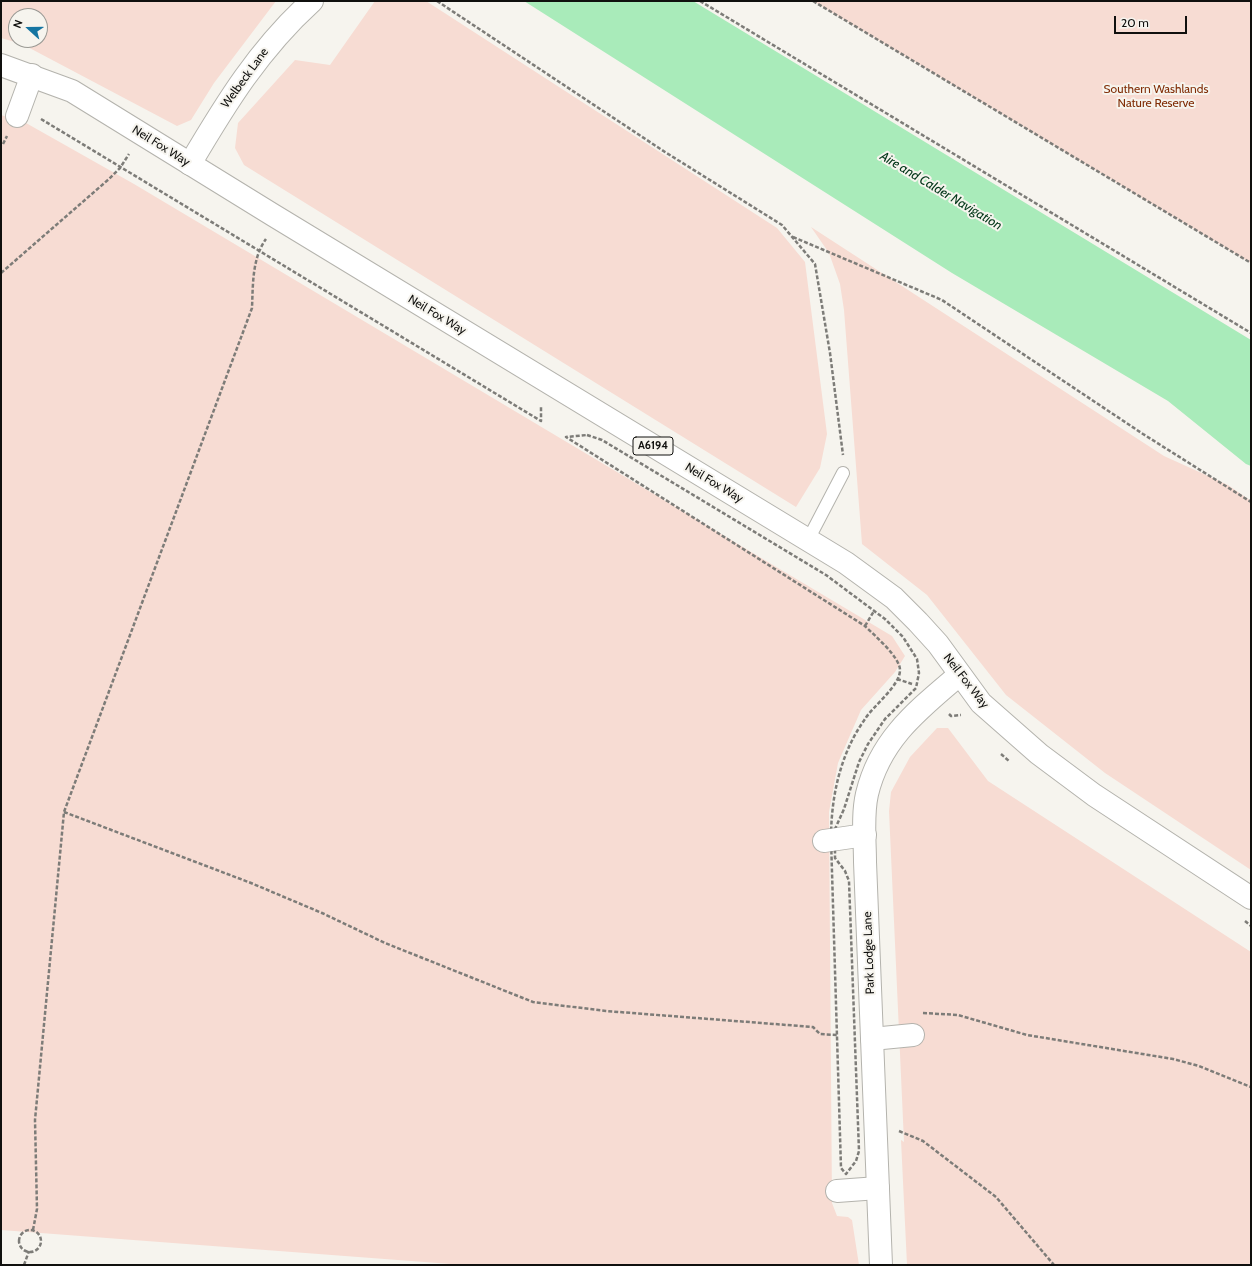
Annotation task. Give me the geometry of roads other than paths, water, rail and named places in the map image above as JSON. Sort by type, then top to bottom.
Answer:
[{"type":"main road","name":"Welbeck Lane","points":[[190,164],[243,78],[275,39],[312,1]]},
{"type":"main road","name":"Neil Fox Way","points":[[1,65],[32,75],[72,91],[190,164],[273,227],[846,563],[894,598],[938,644],[959,675],[981,703],[1039,754],[1094,795],[1251,898]]},
{"type":"main road","points":[[17,116],[32,75]]},
{"type":"main road","name":"Park Lodge Lane","points":[[882,1265],[864,835],[867,795],[873,776],[884,751],[892,739],[914,716],[959,675]]},
{"type":"main road","points":[[827,840],[864,835]]},
{"type":"main road","points":[[872,1040],[913,1035]]},
{"type":"main road","points":[[842,1182],[878,1188]]},
{"type":"lane","points":[[808,540],[843,473]]},
{"type":"water","name":"Aire and Calder Navigation","points":[[524,1],[693,1],[1251,340],[1251,466],[1246,464],[1168,401],[952,273]]},
{"type":"park label","name":"Southern Washlands Nature Reserve","points":[[1156,96]]}]
